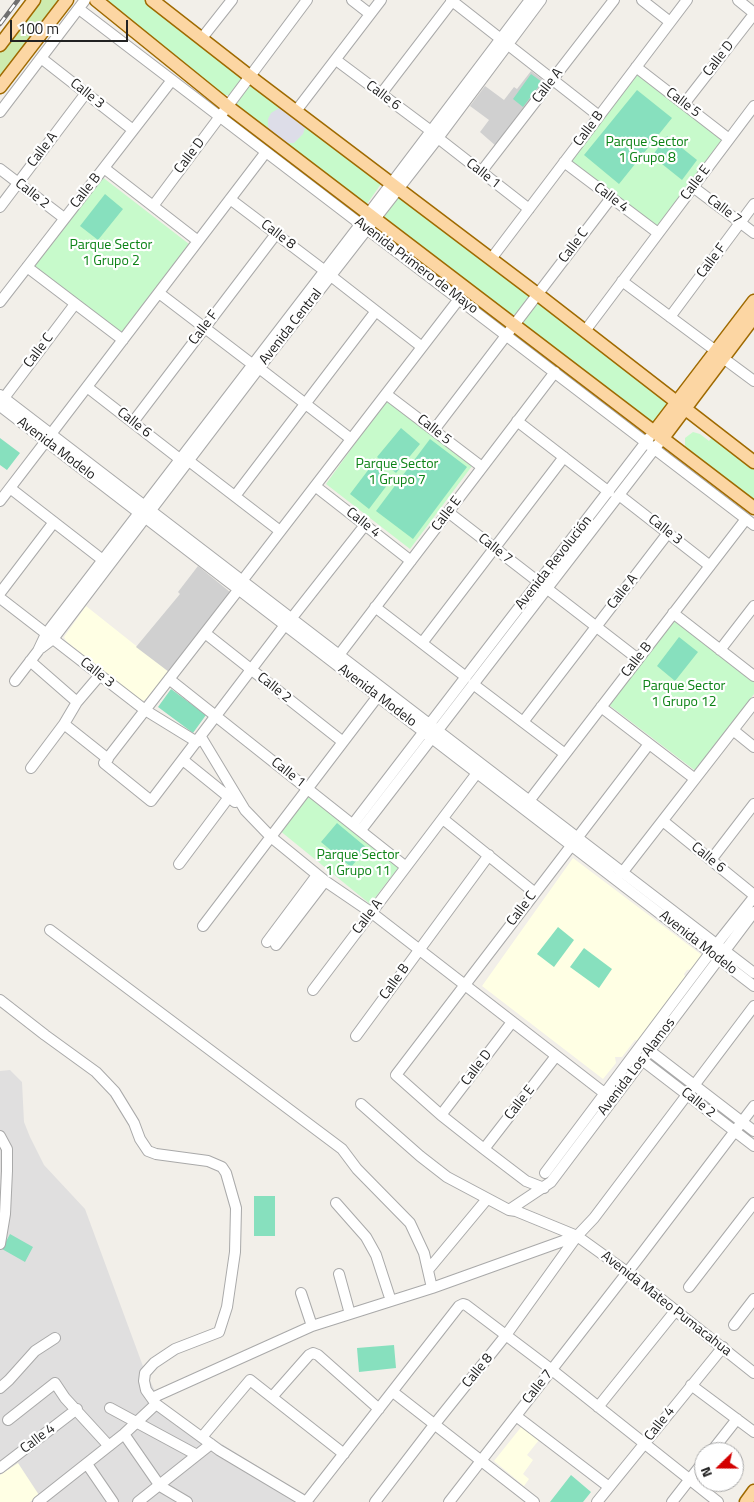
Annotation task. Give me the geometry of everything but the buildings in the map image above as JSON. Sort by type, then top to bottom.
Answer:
[{"type":"main road","points":[[0,44],[34,0]]},
{"type":"main road","points":[[0,87],[67,0]]},
{"type":"main road","name":"Avenida Primero de Mayo","points":[[96,0],[224,111],[372,216],[510,330],[658,435],[751,517]]},
{"type":"main road","points":[[152,0],[754,462]]},
{"type":"main road","name":"Avenida Revolución","points":[[658,435],[719,355],[754,301]]},
{"type":"main road","name":"Avenida Revolución","points":[[719,355],[754,317]]},
{"type":"main road","points":[[746,1502],[754,1491]]},
{"type":"street","points":[[0,112],[85,0]]},
{"type":"street","points":[[202,38],[232,0]]},
{"type":"street","points":[[250,76],[307,0]]},
{"type":"street","points":[[352,0],[370,14]]},
{"type":"street","points":[[296,111],[381,0]]},
{"type":"street","points":[[381,94],[452,0],[599,116]]},
{"type":"street","name":"Avenida Central","points":[[15,681],[434,135],[504,41],[530,0]]},
{"type":"street","name":"Avenida Central","points":[[504,41],[541,0]]},
{"type":"street","name":"Calle A","points":[[481,172],[614,0]]},
{"type":"street","points":[[642,0],[670,22]]},
{"type":"street","name":"Calle B","points":[[491,259],[687,0]]},
{"type":"street","points":[[738,0],[754,14]]},
{"type":"street","name":"Avenida Primero de Mayo","points":[[78,9],[172,80],[224,111],[266,152],[459,299],[510,330],[555,372],[651,446],[751,517]]},
{"type":"street","name":"Calle D","points":[[684,104],[754,14]]},
{"type":"street","name":"Calle 3","points":[[41,58],[134,130]]},
{"type":"street","name":"Calle 6","points":[[336,60],[434,135]]},
{"type":"street","name":"Calle 5","points":[[636,67],[729,139]]},
{"type":"street","name":"Calle D","points":[[153,206],[250,76]]},
{"type":"street","name":"Calle B","points":[[0,302],[172,80]]},
{"type":"street","name":"Calle A","points":[[0,207],[86,93]]},
{"type":"street","name":"Calle E","points":[[584,331],[754,106]]},
{"type":"street","name":"Calle 1","points":[[434,135],[529,209]]},
{"type":"street","points":[[0,501],[266,152]]},
{"type":"street","name":"Calle 4","points":[[564,162],[658,233]]},
{"type":"street","points":[[104,168],[198,241]]},
{"type":"street","name":"Calle 2","points":[[0,169],[64,218]]},
{"type":"street","name":"Calle 7","points":[[693,187],[754,234]]},
{"type":"street","name":"Calle C","points":[[510,330],[611,198]]},
{"type":"street","name":"Calle 8","points":[[230,199],[328,273]]},
{"type":"street","name":"Calle F","points":[[670,317],[754,204]]},
{"type":"street","name":"Calle F","points":[[133,422],[276,234]]},
{"type":"street","points":[[27,267],[123,340]]},
{"type":"street","points":[[328,273],[422,347]]},
{"type":"street","points":[[622,281],[754,382]]},
{"type":"street","points":[[159,293],[351,439]]},
{"type":"street","points":[[365,525],[250,669],[199,740],[151,801],[104,763],[459,299]]},
{"type":"street","name":"Calle C","points":[[1,399],[75,304]]},
{"type":"street","points":[[235,496],[376,311]]},
{"type":"street","points":[[434,430],[510,330]]},
{"type":"street","name":"Calle E","points":[[338,655],[555,372]]},
{"type":"street","name":"Calle 6","points":[[87,387],[185,461]]},
{"type":"street","name":"Calle 5","points":[[386,394],[482,468]]},
{"type":"street","name":"Avenida Modelo","points":[[1,399],[288,622],[378,696],[528,801],[574,842],[622,873],[717,952],[754,986]]},
{"type":"street","points":[[517,421],[608,492]]},
{"type":"street","name":"Avenida Revolución","points":[[543,585],[620,495],[658,435]]},
{"type":"street","name":"Avenida Revolución","points":[[357,827],[543,585],[608,492],[651,446]]},
{"type":"street","points":[[422,643],[564,457]]},
{"type":"street","points":[[185,461],[280,531]]},
{"type":"street","name":"Calle 4","points":[[315,486],[410,561]]},
{"type":"street","points":[[10,488],[104,560]]},
{"type":"street","name":"Calle 3","points":[[620,495],[710,566]]},
{"type":"street","name":"Avenida Central","points":[[50,637],[104,560],[146,512]]},
{"type":"street","name":"Calle 7","points":[[448,512],[543,585]]},
{"type":"street","name":"Calle B","points":[[528,801],[673,613],[751,517]]},
{"type":"street","points":[[0,593],[54,522]]},
{"type":"street","name":"Calle A","points":[[523,722],[668,533]]},
{"type":"street","points":[[543,585],[638,659]]},
{"type":"street","name":"Calle 3","points":[[0,598],[145,710],[199,740]]},
{"type":"street","points":[[720,650],[754,606]]},
{"type":"street","points":[[376,607],[565,754]]},
{"type":"street","points":[[673,613],[754,676]]},
{"type":"street","name":"Avenida Modelo","points":[[288,622],[338,655],[430,731],[477,773],[574,842],[717,952],[754,973]]},
{"type":"street","name":"Calle 2","points":[[205,633],[343,742]]},
{"type":"street","points":[[30,661],[78,702]]},
{"type":"street","points":[[31,768],[78,702],[100,675]]},
{"type":"street","name":"Calle 1","points":[[169,679],[406,867]]},
{"type":"street","points":[[203,926],[378,696]]},
{"type":"street","points":[[622,873],[754,703]]},
{"type":"street","points":[[601,707],[695,779]]},
{"type":"street","points":[[64,724],[108,759]]},
{"type":"street","points":[[733,730],[754,746]]},
{"type":"street","points":[[199,740],[245,810]]},
{"type":"street","name":"Calle C","points":[[441,1115],[396,1075],[649,744]]},
{"type":"street","points":[[183,760],[245,810],[271,837],[321,878],[372,912],[609,1097]]},
{"type":"street","name":"Calle A","points":[[313,990],[477,773]]},
{"type":"street","points":[[179,864],[230,798]]},
{"type":"street","points":[[711,860],[754,804]]},
{"type":"street","points":[[443,819],[535,892]]},
{"type":"street","name":"Calle 6","points":[[663,821],[754,896]]},
{"type":"street","name":"Calle B","points":[[356,1036],[489,855]]},
{"type":"street","points":[[271,944],[321,878]]},
{"type":"street","name":"Avenida Los Alamos","points":[[545,1173],[650,1050],[754,896]]},
{"type":"street","name":"Avenida Los Alamos","points":[[509,1210],[551,1182],[609,1097],[717,952],[754,912]]},
{"type":"street","points":[[50,930],[342,1149],[357,1169],[410,1223],[424,1254],[432,1288]]},
{"type":"street","points":[[0,1000],[96,1072],[116,1092],[148,1151],[156,1154],[208,1161],[222,1167],[226,1173],[236,1208],[235,1252],[227,1307],[219,1332],[175,1348],[154,1363],[145,1373],[144,1381],[146,1390],[154,1401],[211,1444],[306,1502],[459,1306],[466,1305],[552,1370],[718,1502]]},
{"type":"street","points":[[688,1095],[754,1006]]},
{"type":"street","name":"Calle D","points":[[441,1115],[512,1022]]},
{"type":"street","name":"Calle 2","points":[[650,1050],[754,1131]]},
{"type":"street","name":"Calle E","points":[[484,1149],[556,1056]]},
{"type":"street","name":"Calle 2","points":[[642,1060],[754,1146]]},
{"type":"street","name":"Calle 8","points":[[375,1502],[434,1424],[506,1336],[577,1236],[594,1218],[688,1095]]},
{"type":"street","name":"Avenida Mateo Pumacahua","points":[[361,1104],[440,1172],[509,1210],[516,1211],[577,1236],[627,1272],[754,1373]]},
{"type":"street","points":[[627,1272],[736,1132],[754,1106]]},
{"type":"street","points":[[441,1115],[526,1181],[544,1188]]},
{"type":"street","points":[[0,1136],[7,1149],[5,1214],[0,1244]]},
{"type":"street","points":[[428,1270],[487,1199]]},
{"type":"street","points":[[336,1203],[366,1237],[376,1255],[391,1301]]},
{"type":"street","points":[[689,1287],[754,1203]]},
{"type":"street","points":[[38,1502],[51,1498],[87,1464],[138,1422],[154,1401],[312,1326],[432,1288],[577,1236]]},
{"type":"street","name":"Calle 7","points":[[449,1502],[627,1272]]},
{"type":"street","points":[[339,1274],[350,1314]]},
{"type":"street","points":[[300,1293],[312,1326]]},
{"type":"street","points":[[734,1325],[754,1299]]},
{"type":"street","points":[[598,1407],[676,1310]]},
{"type":"street","points":[[0,1388],[35,1351],[55,1338]]},
{"type":"street","name":"Calle 4","points":[[598,1502],[690,1385],[723,1347]]},
{"type":"street","points":[[272,1397],[308,1355],[313,1353],[318,1355],[379,1409]]},
{"type":"street","points":[[202,1437],[250,1380],[344,1454]]},
{"type":"street","points":[[8,1420],[55,1383],[66,1398],[110,1446]]},
{"type":"street","points":[[690,1385],[754,1432]]},
{"type":"street","points":[[393,1392],[528,1500]]},
{"type":"street","points":[[110,1408],[197,1455]]},
{"type":"street","name":"Calle 4","points":[[0,1468],[77,1409]]},
{"type":"street","points":[[516,1416],[609,1488]]},
{"type":"street","points":[[719,1442],[738,1419]]},
{"type":"street","points":[[124,1434],[160,1486],[187,1502]]},
{"type":"street","points":[[138,1502],[211,1444]]},
{"type":"street","points":[[87,1464],[113,1502]]},
{"type":"street","points":[[672,1502],[694,1474]]},
{"type":"shaded area","points":[[531,71],[543,80],[544,84],[496,146],[480,132],[489,120],[470,106],[485,86],[504,100],[514,87],[517,89]]},
{"type":"shaded area","points":[[281,107],[304,121],[305,128],[303,134],[294,143],[286,143],[268,130],[268,119],[271,113]]},
{"type":"shaded area","points":[[198,566],[230,592],[169,672],[136,647],[180,594],[178,592]]},
{"type":"shaded area","points":[[86,606],[169,672],[145,700],[142,701],[66,641],[64,637]]},
{"type":"shaded area","points":[[573,858],[703,956],[692,969],[687,970],[684,974],[686,978],[638,1041],[635,1040],[622,1057],[615,1057],[616,1063],[603,1079],[482,986]]},
{"type":"shaded area","points":[[10,1070],[22,1082],[24,1122],[44,1165],[85,1209],[144,1369],[161,1403],[220,1443],[316,1502],[0,1502],[0,1071]]},
{"type":"shaded area","points":[[522,1426],[539,1440],[527,1455],[533,1460],[523,1474],[529,1479],[524,1486],[494,1461]]},
{"type":"shaded area","points":[[18,1463],[39,1495],[30,1502],[0,1502],[0,1475]]},
{"type":"green space","points":[[40,0],[63,0],[0,81],[0,52]]},
{"type":"green space","points":[[100,0],[146,0],[242,77],[241,80],[229,95],[223,95]]},
{"type":"green space","name":"Parque Sector 1 Grupo 8","points":[[638,73],[725,141],[658,228],[569,161]]},
{"type":"green space","points":[[531,74],[542,82],[523,107],[513,99]]},
{"type":"green space","points":[[249,82],[381,181],[381,184],[367,204],[236,105],[235,102]]},
{"type":"green space","points":[[637,90],[672,118],[619,184],[584,155]]},
{"type":"green space","points":[[667,136],[697,160],[682,180],[652,156]]},
{"type":"green space","name":"Parque Sector 1 Grupo 2","points":[[101,176],[189,244],[121,333],[33,265]]},
{"type":"green space","points":[[105,194],[123,209],[98,240],[80,226]]},
{"type":"green space","points":[[397,196],[400,196],[530,295],[517,314],[510,315],[385,218],[384,214]]},
{"type":"green space","points":[[538,302],[669,402],[656,422],[649,422],[524,324],[523,321]]},
{"type":"green space","name":"Parque Sector 1 Grupo 7","points":[[387,399],[472,466],[410,549],[326,484]]},
{"type":"green space","points":[[401,428],[420,444],[396,473],[377,457]]},
{"type":"green space","points":[[693,432],[700,434],[709,441],[713,436],[754,466],[754,501],[685,449],[685,438]]},
{"type":"green space","points":[[0,438],[20,453],[7,470],[0,465]]},
{"type":"green space","points":[[430,439],[467,467],[413,539],[376,511]]},
{"type":"green space","points":[[372,465],[391,480],[369,509],[350,494]]},
{"type":"green space","name":"Parque Sector 1 Grupo 12","points":[[674,620],[754,681],[754,694],[697,772],[609,705]]},
{"type":"green space","points":[[679,637],[698,652],[675,681],[657,666]]},
{"type":"green space","points":[[171,689],[206,715],[193,733],[158,707]]},
{"type":"green space","name":"Parque Sector 1 Grupo 11","points":[[308,794],[399,867],[370,904],[279,830]]},
{"type":"green space","points":[[337,823],[367,848],[351,867],[321,842]]},
{"type":"green space","points":[[558,927],[574,940],[554,967],[537,954]]},
{"type":"green space","points":[[584,948],[612,969],[599,988],[570,967]]},
{"type":"green space","points":[[254,1196],[275,1196],[275,1236],[254,1236]]},
{"type":"green space","points":[[10,1234],[33,1247],[25,1262],[2,1249]]},
{"type":"green space","points":[[394,1345],[396,1368],[359,1372],[357,1348]]},
{"type":"green space","points":[[571,1475],[591,1492],[583,1502],[550,1502]]},
{"type":"railway","points":[[0,24],[18,0]]}]
